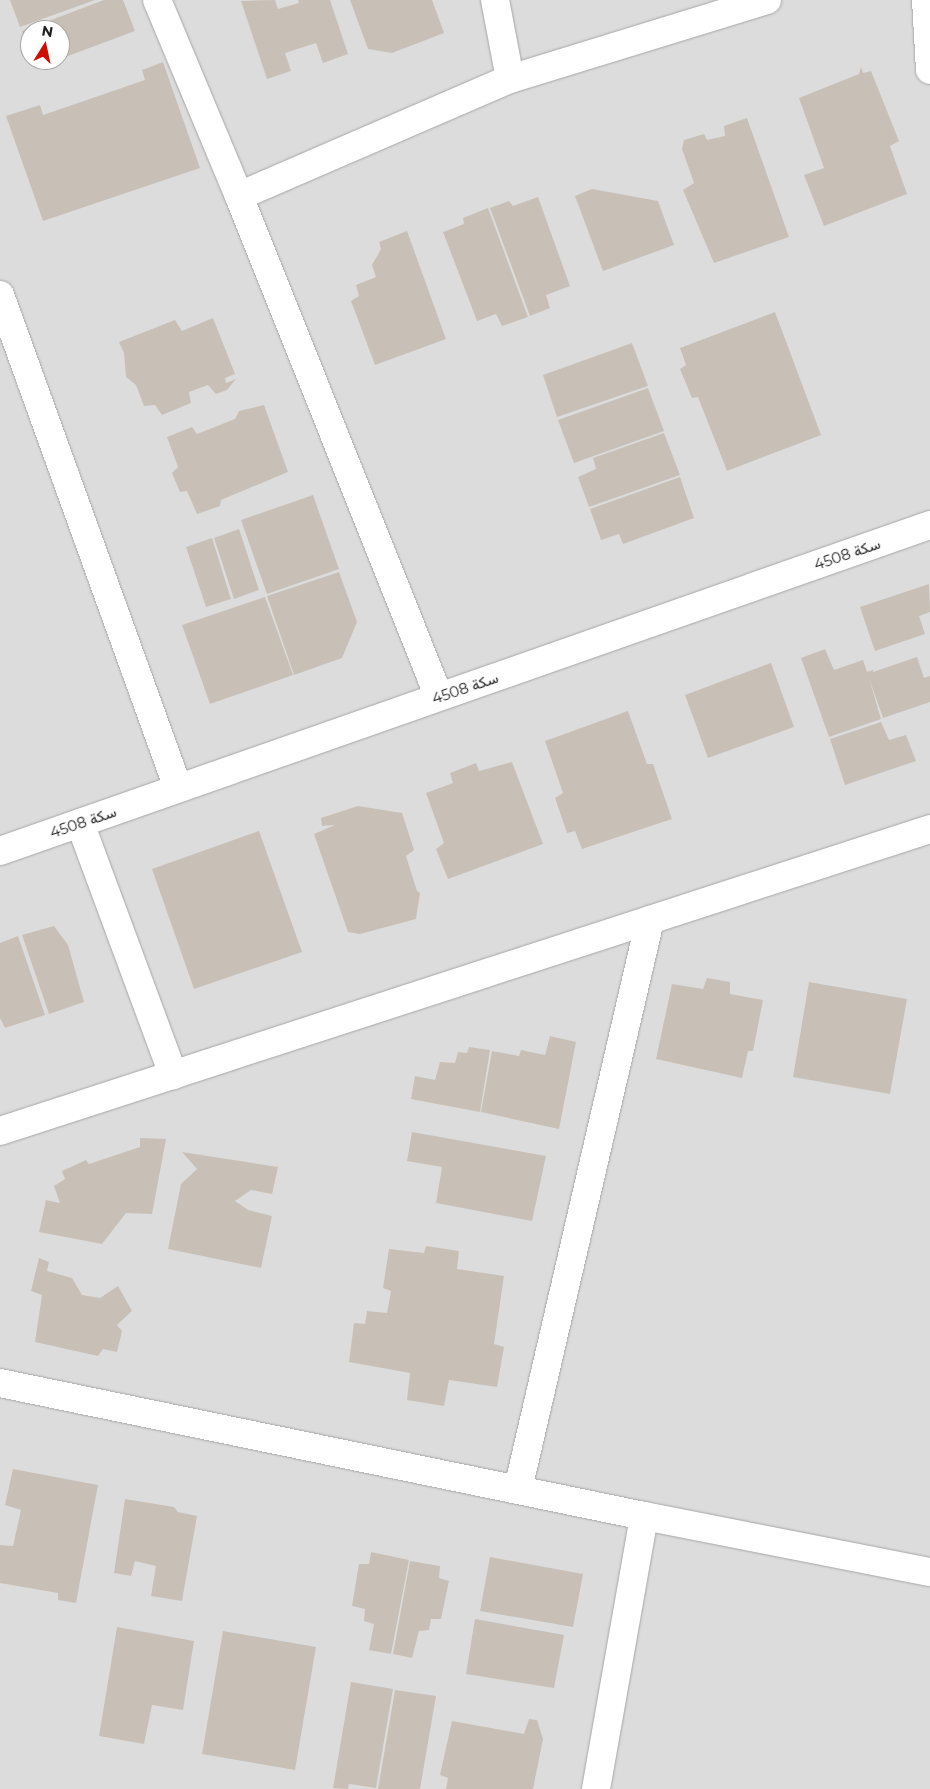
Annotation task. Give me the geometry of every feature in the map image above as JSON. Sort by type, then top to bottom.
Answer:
[{"type":"street","points":[[157,0],[239,196],[438,697]]},
{"type":"street","points":[[495,0],[510,79]]},
{"type":"street","points":[[239,196],[510,79],[767,0]]},
{"type":"street","points":[[926,0],[930,70]]},
{"type":"street","points":[[0,295],[178,788]]},
{"type":"street","name":"سكة 4508","points":[[0,851],[930,525]]},
{"type":"street","points":[[80,823],[173,1075]]},
{"type":"street","points":[[0,1131],[930,829]]},
{"type":"street","points":[[518,1489],[650,920]]},
{"type":"street","points":[[0,1383],[644,1516],[930,1572]]},
{"type":"street","points":[[596,1789],[644,1516]]},
{"type":"shaded area","points":[[0,0],[930,0],[930,1789],[0,1789]]},
{"type":"building","points":[[10,0],[95,0],[39,20],[20,20],[20,27]]},
{"type":"building","points":[[104,0],[123,0],[135,31],[70,55],[70,20],[51,20]]},
{"type":"building","points":[[275,0],[278,9],[299,3],[298,0],[330,0],[348,54],[323,63],[316,43],[285,53],[291,71],[267,79],[241,1]]},
{"type":"building","points":[[350,0],[432,0],[444,33],[392,53],[368,49]]},
{"type":"building","points":[[163,62],[200,168],[43,221],[6,116],[40,105],[43,115],[145,80],[142,70]]},
{"type":"building","points":[[861,67],[863,73],[871,71],[899,141],[890,146],[907,194],[824,226],[804,175],[824,168],[799,98],[859,74]]},
{"type":"building","points":[[747,118],[789,237],[714,263],[683,190],[694,183],[682,149],[684,140],[704,134],[707,140],[725,136],[724,126]]},
{"type":"building","points":[[592,189],[658,201],[674,245],[603,271],[575,196]]},
{"type":"building","points":[[538,197],[570,286],[546,295],[550,308],[530,316],[490,208],[509,201],[513,206]]},
{"type":"building","points":[[488,208],[528,317],[502,326],[496,314],[477,321],[443,232],[464,224],[463,218]]},
{"type":"building","points":[[407,231],[446,339],[375,365],[351,301],[359,296],[356,285],[376,277],[372,265],[381,249],[379,242]]},
{"type":"building","points":[[775,312],[821,435],[727,471],[698,397],[692,398],[680,369],[686,365],[680,348]]},
{"type":"building","points":[[213,318],[235,374],[225,378],[226,383],[236,379],[227,390],[216,394],[208,385],[189,392],[191,403],[162,415],[155,405],[144,406],[136,385],[126,377],[124,353],[119,342],[175,320],[182,331]]},
{"type":"building","points":[[632,343],[648,386],[557,417],[543,375]]},
{"type":"building","points":[[648,388],[664,431],[574,463],[558,420]]},
{"type":"building","points":[[264,405],[288,472],[221,500],[220,506],[197,514],[187,491],[180,492],[172,473],[178,467],[167,437],[192,427],[197,434],[235,419],[239,411]]},
{"type":"building","points":[[664,433],[680,475],[589,507],[578,477],[596,469],[593,458]]},
{"type":"building","points":[[680,477],[694,518],[623,544],[619,534],[601,540],[590,509]]},
{"type":"building","points":[[313,495],[339,569],[267,594],[241,520]]},
{"type":"building","points":[[239,529],[259,590],[234,599],[214,538]]},
{"type":"building","points":[[212,538],[231,599],[206,607],[186,547]]},
{"type":"building","points":[[339,572],[357,622],[342,658],[294,675],[267,596]]},
{"type":"building","points":[[929,584],[930,612],[919,616],[925,634],[875,651],[860,607]]},
{"type":"building","points":[[265,597],[293,675],[210,704],[182,625]]},
{"type":"building","points":[[825,649],[834,670],[863,660],[867,672],[873,670],[873,672],[917,657],[924,678],[930,676],[930,702],[883,718],[869,678],[881,719],[829,737],[801,658]]},
{"type":"building","points":[[771,663],[794,727],[708,758],[685,695]]},
{"type":"building","points":[[628,711],[647,764],[653,764],[672,819],[582,849],[575,831],[567,833],[555,798],[563,793],[545,741]]},
{"type":"building","points":[[881,722],[889,740],[906,735],[916,761],[845,785],[830,739]]},
{"type":"building","points":[[512,762],[543,844],[448,879],[436,849],[444,843],[426,793],[453,783],[450,773],[476,763],[479,771]]},
{"type":"building","points":[[358,806],[402,813],[414,850],[406,856],[417,891],[420,893],[416,919],[360,934],[348,932],[314,834],[335,825],[322,826],[321,818]]},
{"type":"building","points":[[259,831],[302,952],[194,989],[152,869]]},
{"type":"building","points":[[54,926],[68,945],[84,1002],[49,1014],[22,935]]},
{"type":"building","points":[[18,936],[45,1015],[5,1028],[0,1018],[0,943]]},
{"type":"building","points":[[707,978],[730,982],[730,994],[763,1000],[753,1051],[748,1051],[742,1078],[656,1059],[672,984],[703,989]]},
{"type":"building","points":[[809,982],[907,999],[890,1094],[793,1077]]},
{"type":"building","points":[[550,1036],[576,1042],[559,1129],[481,1112],[492,1051],[519,1056],[521,1050],[545,1055]]},
{"type":"building","points":[[469,1047],[490,1050],[480,1112],[411,1099],[415,1076],[435,1080],[440,1062],[455,1063],[458,1052],[467,1053]]},
{"type":"building","points":[[412,1132],[546,1156],[532,1221],[436,1203],[442,1167],[407,1161]]},
{"type":"building","points":[[140,1138],[166,1139],[152,1214],[126,1213],[102,1244],[39,1232],[46,1200],[60,1203],[54,1186],[65,1179],[62,1171],[86,1160],[89,1164],[140,1147]]},
{"type":"building","points":[[182,1152],[278,1167],[272,1194],[251,1190],[235,1201],[248,1210],[272,1216],[261,1268],[168,1249],[181,1184],[197,1169]]},
{"type":"building","points":[[426,1246],[459,1251],[457,1269],[504,1276],[494,1344],[504,1347],[497,1387],[449,1380],[444,1406],[407,1400],[410,1373],[349,1362],[354,1323],[365,1324],[367,1311],[387,1313],[391,1291],[383,1288],[389,1249],[424,1253]]},
{"type":"building","points":[[39,1258],[49,1262],[47,1271],[72,1278],[82,1295],[100,1298],[118,1286],[132,1311],[117,1325],[122,1331],[117,1352],[103,1349],[98,1356],[35,1342],[42,1295],[31,1291]]},
{"type":"building","points":[[13,1469],[98,1485],[76,1603],[58,1600],[58,1593],[0,1583],[0,1545],[13,1546],[21,1510],[5,1505]]},
{"type":"building","points":[[125,1499],[174,1507],[178,1512],[197,1516],[182,1601],[151,1596],[156,1566],[135,1561],[131,1576],[114,1573]]},
{"type":"building","points":[[371,1552],[409,1560],[391,1654],[369,1650],[374,1624],[364,1621],[365,1609],[352,1606],[359,1564],[369,1564]]},
{"type":"building","points":[[490,1557],[583,1574],[573,1627],[480,1611]]},
{"type":"building","points":[[410,1561],[440,1566],[439,1578],[449,1581],[441,1619],[431,1619],[429,1630],[419,1631],[412,1658],[393,1654]]},
{"type":"building","points":[[475,1619],[564,1635],[554,1688],[466,1674]]},
{"type":"building","points":[[117,1627],[194,1641],[183,1710],[152,1705],[144,1744],[99,1736]]},
{"type":"building","points":[[223,1631],[316,1647],[295,1770],[202,1754]]},
{"type":"building","points":[[351,1682],[393,1689],[376,1788],[349,1784],[348,1789],[333,1788]]},
{"type":"building","points":[[395,1690],[436,1696],[420,1789],[378,1789]]},
{"type":"building","points":[[529,1719],[537,1720],[543,1739],[533,1789],[446,1789],[448,1778],[440,1775],[452,1721],[524,1734]]}]
